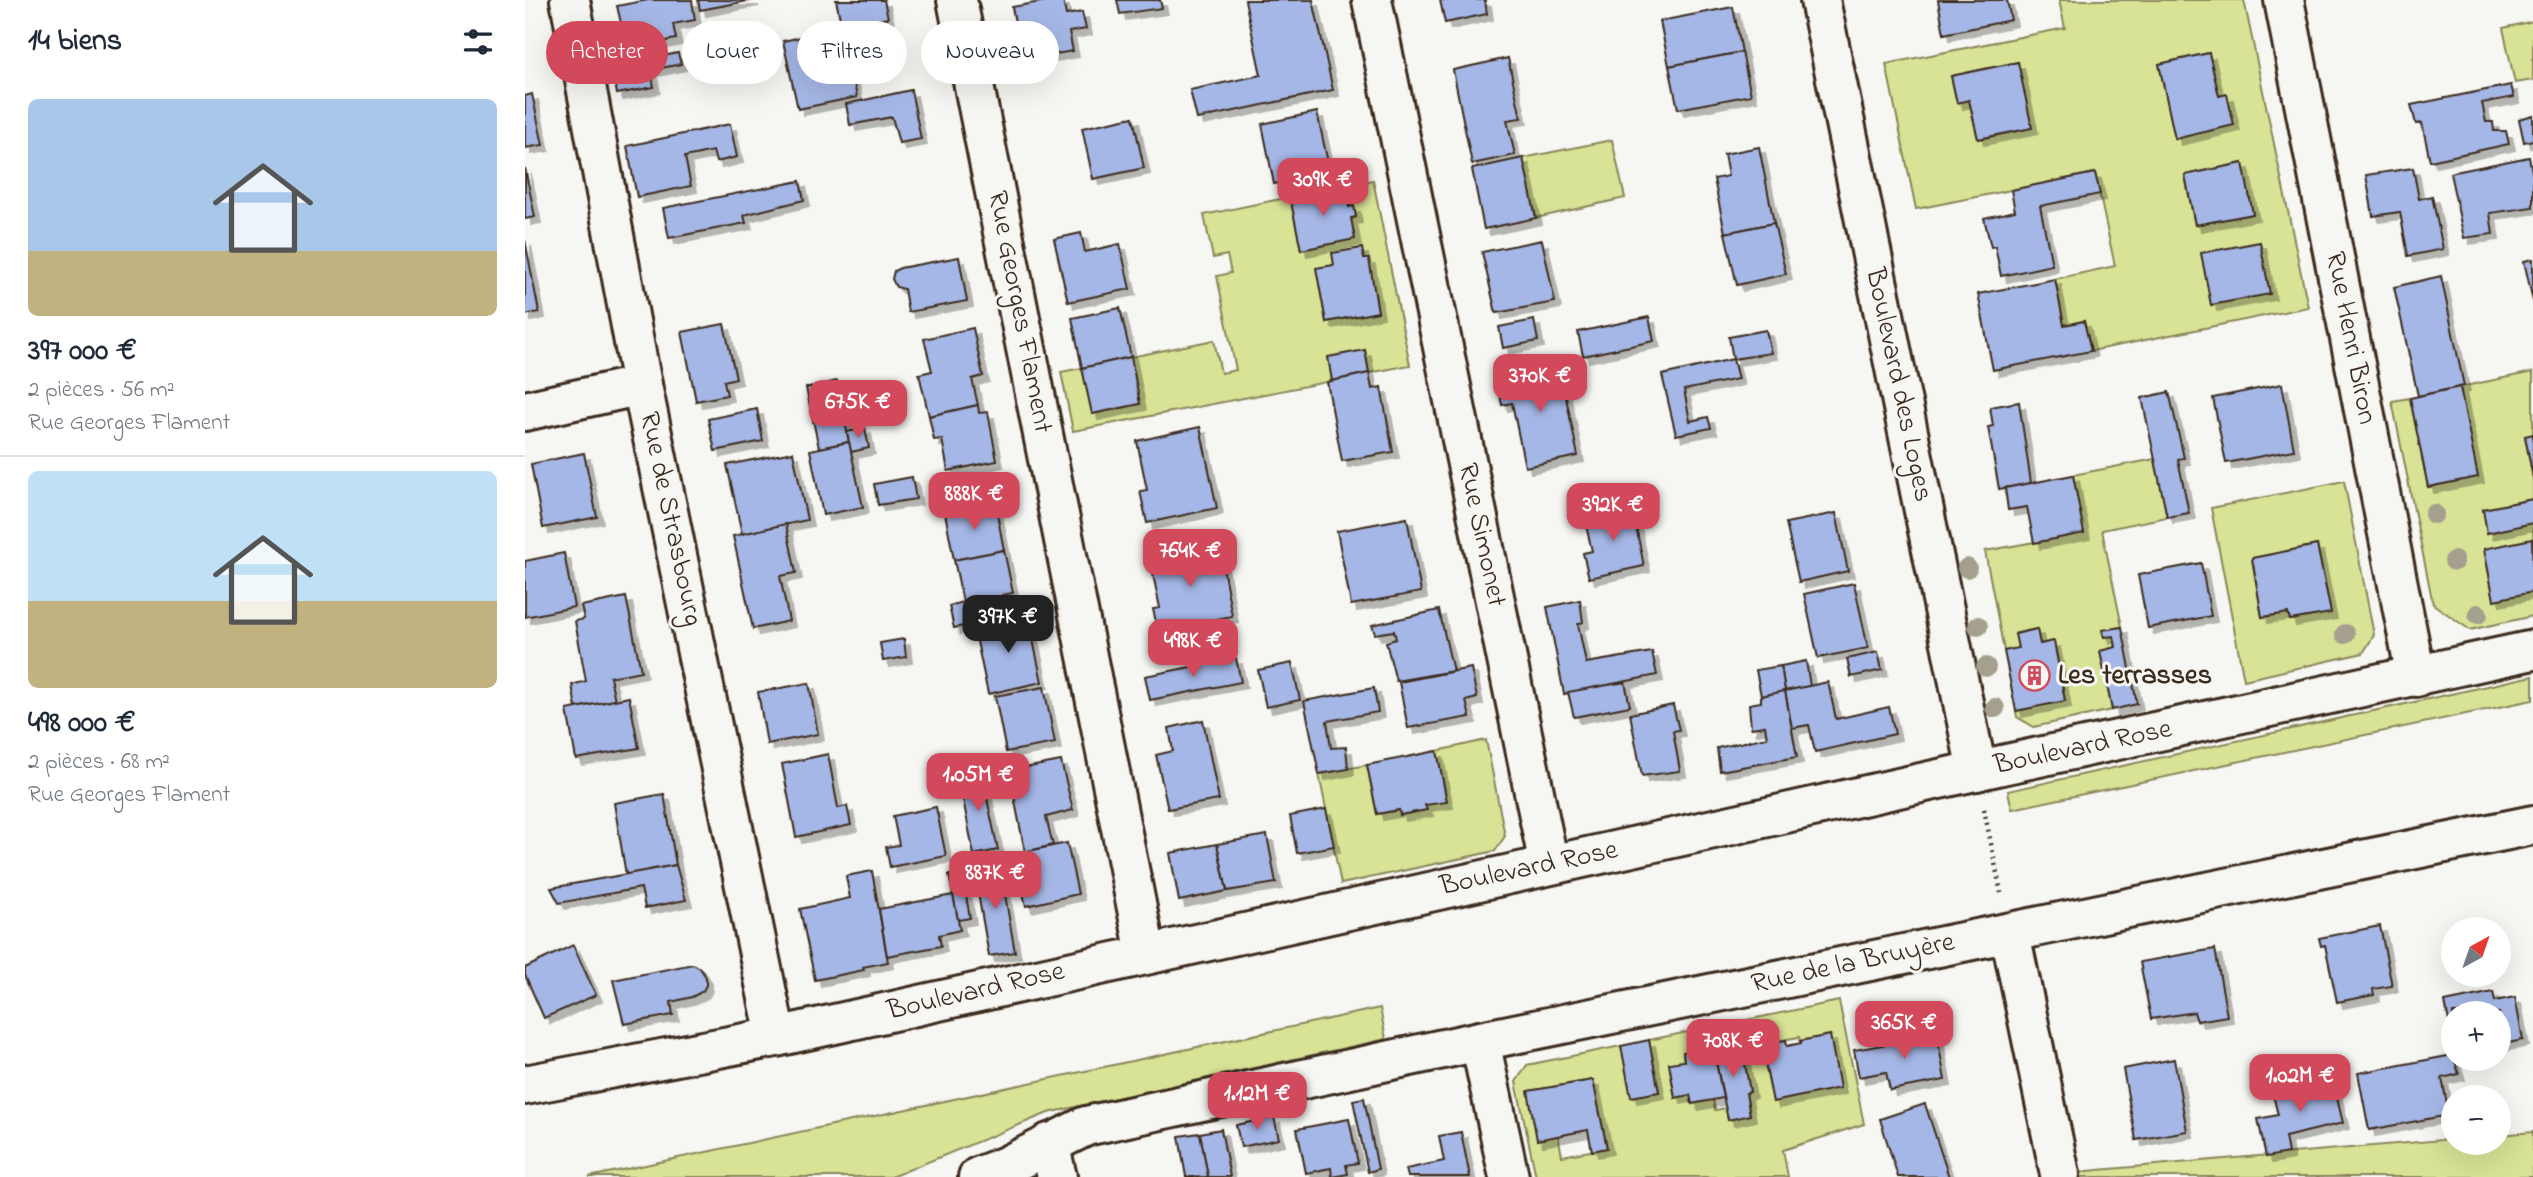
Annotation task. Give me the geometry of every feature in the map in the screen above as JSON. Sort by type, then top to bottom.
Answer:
[{"type":"street","name":"Rue de Strasbourg","points":[[570,0],[642,385],[776,1037]]},
{"type":"street","name":"Rue Georges Flament","points":[[957,0],[1146,954]]},
{"type":"street","name":"Rue Simonet","points":[[1372,0],[1549,865]]},
{"type":"street","name":"Boulevard des Loges","points":[[1820,0],[1977,771]]},
{"type":"street","name":"Rue Henri Biron","points":[[2284,0],[2416,677]]},
{"type":"street","points":[[525,411],[642,385]]},
{"type":"street","name":"Boulevard Rose","points":[[525,1085],[776,1037],[2533,650]]},
{"type":"street","name":"Rue de la Bruyère","points":[[978,1177],[1006,1166],[1053,1160],[1086,1126],[1480,1041],[2533,825]]},
{"type":"street","points":[[2010,933],[2060,1174]]},
{"type":"street","points":[[1480,1041],[1509,1177]]},
{"type":"path","points":[[1977,771],[2010,933]]},
{"type":"green space","points":[[2059,0],[2244,0],[2308,307],[2091,351],[2084,321],[2064,325],[2055,279],[2115,266],[2095,173],[1916,209],[1886,64],[2065,28]],"holes":[[[2209,53],[2219,96],[2176,139],[2159,64]],[[2018,62],[2031,128],[1978,139],[1969,100],[1957,103],[1951,76]],[[2242,163],[2253,214],[2195,225],[2185,175]]]},
{"type":"green space","points":[[2533,21],[2533,80],[2515,83],[2503,28]]},
{"type":"green space","points":[[1612,140],[1625,198],[1536,218],[1523,158]]},
{"type":"green space","points":[[1373,180],[1410,365],[1369,373],[1365,351],[1329,357],[1332,381],[1073,431],[1061,372],[1082,368],[1093,414],[1140,404],[1131,357],[1214,340],[1221,373],[1236,370],[1217,276],[1231,273],[1227,255],[1213,258],[1204,215],[1290,197],[1301,250],[1356,217],[1354,207],[1349,207],[1344,186]],"holes":[[[1369,259],[1378,312],[1326,322],[1317,268]]]},
{"type":"green space","points":[[2533,372],[2533,435],[2525,437],[2533,478],[2533,499],[2483,509],[2488,533],[2533,523],[2533,545],[2531,540],[2484,549],[2494,599],[2533,592],[2533,616],[2470,630],[2433,604],[2392,401],[2410,398],[2428,487],[2477,477],[2460,387]]},
{"type":"green space","points":[[2155,459],[2167,517],[2102,530],[2122,627],[2103,630],[2104,637],[2114,636],[2116,647],[2100,651],[2112,710],[2034,727],[2017,717],[2016,711],[2065,700],[2054,641],[2040,644],[2036,629],[2016,633],[2018,648],[2004,651],[1985,551],[2084,533],[2073,475]]},
{"type":"green space","points":[[2344,481],[2374,635],[2363,653],[2244,680],[2211,508]],"holes":[[[2317,545],[2331,612],[2291,620],[2288,613],[2262,617],[2252,558]]]},
{"type":"green space","points":[[2533,676],[2533,700],[2012,809],[2008,791]]},
{"type":"green space","points":[[1486,740],[1505,836],[1495,851],[1341,884],[1319,774],[1367,765],[1377,814],[1399,810],[1400,815],[1426,810],[1425,805],[1447,801],[1437,751]]},
{"type":"green space","points":[[1839,1001],[1864,1124],[1783,1150],[1788,1177],[1536,1177],[1516,1082],[1527,1065],[1621,1046],[1659,1091],[1649,1040]],"holes":[[[1830,1036],[1773,1101],[1761,1044],[1799,1037],[1800,1041]],[[1741,1041],[1750,1092],[1746,1093],[1750,1115],[1728,1119],[1726,1108],[1715,1110],[1713,1099],[1690,1095],[1675,1097],[1669,1064],[1684,1061],[1683,1052]],[[1593,1080],[1607,1148],[1562,1156],[1558,1135],[1528,1091]]]},
{"type":"green space","points":[[1380,1008],[1386,1039],[1048,1113],[891,1177],[589,1177]]},
{"type":"green space","points":[[2533,1132],[2533,1177],[2068,1177],[2087,1171],[2441,1140],[2441,1155],[2511,1155],[2511,1134]]},
{"type":"building","points":[[648,0],[692,0],[695,20],[673,24],[676,39],[668,41],[668,21],[621,21],[617,6]]},
{"type":"building","points":[[698,0],[753,0],[700,10]]},
{"type":"building","points":[[836,0],[884,0],[888,18],[874,21],[840,21]]},
{"type":"building","points":[[1063,0],[1066,15],[1082,12],[1086,29],[1069,32],[1073,51],[1059,53],[1059,21],[1015,21],[1012,7]]},
{"type":"building","points":[[1117,0],[1160,0],[1162,8],[1120,14]]},
{"type":"building","points":[[1245,0],[1313,0],[1333,90],[1197,119],[1190,90],[1261,75]]},
{"type":"building","points":[[1440,0],[1485,0],[1487,14],[1445,23]]},
{"type":"building","points":[[1938,0],[2007,0],[2011,20],[1944,34]]},
{"type":"building","points":[[1733,7],[1742,52],[1669,66],[1660,21]]},
{"type":"building","points":[[797,38],[797,84],[854,84],[857,97],[798,109],[783,41]]},
{"type":"building","points":[[1742,52],[1751,95],[1678,109],[1669,66]]},
{"type":"building","points":[[678,53],[681,64],[668,67],[668,55]]},
{"type":"building","points":[[2209,53],[2219,96],[2227,94],[2234,125],[2175,139],[2159,64]]},
{"type":"building","points":[[1508,58],[1521,118],[1507,120],[1515,155],[1472,164],[1453,70]]},
{"type":"building","points":[[2018,62],[2032,128],[1978,139],[1969,100],[1957,103],[1951,76]]},
{"type":"building","points":[[615,84],[653,84],[654,87],[617,94]]},
{"type":"building","points":[[2511,85],[2514,97],[2482,103],[2486,122],[2493,122],[2494,131],[2506,131],[2509,144],[2430,161],[2422,123],[2416,124],[2411,105]]},
{"type":"building","points":[[911,90],[921,139],[899,143],[892,117],[850,125],[846,104]]},
{"type":"building","points":[[532,94],[543,145],[525,148],[525,96]]},
{"type":"building","points":[[1317,112],[1330,172],[1274,184],[1262,124]]},
{"type":"building","points":[[2533,115],[2533,140],[2524,142],[2519,119]]},
{"type":"building","points":[[1133,117],[1144,168],[1093,179],[1082,128]]},
{"type":"building","points":[[730,124],[737,157],[716,162],[713,151],[685,157],[691,186],[637,197],[627,146]]},
{"type":"building","points":[[1759,147],[1774,223],[1725,233],[1714,179],[1728,176],[1724,154]]},
{"type":"building","points":[[2529,157],[2533,176],[2533,207],[2490,213],[2493,234],[2464,238],[2450,173]]},
{"type":"building","points":[[1523,158],[1536,218],[1484,229],[1472,169]]},
{"type":"building","points":[[2243,163],[2253,214],[2195,225],[2185,175]]},
{"type":"building","points":[[525,168],[535,217],[525,219]]},
{"type":"building","points":[[2413,168],[2419,199],[2432,196],[2443,249],[2408,256],[2400,212],[2373,216],[2366,175]]},
{"type":"building","points":[[2095,173],[2100,194],[2040,206],[2052,265],[2001,276],[1995,246],[1991,247],[1984,218],[2015,211],[2011,190]]},
{"type":"building","points":[[800,181],[804,200],[744,215],[746,223],[669,238],[663,208]]},
{"type":"building","points":[[1344,186],[1349,207],[1354,206],[1356,217],[1351,218],[1355,239],[1301,250],[1290,197]]},
{"type":"building","points":[[1774,223],[1786,274],[1737,285],[1725,233]]},
{"type":"building","points":[[1081,233],[1085,252],[1120,244],[1130,289],[1068,302],[1054,239]]},
{"type":"building","points":[[525,240],[539,312],[525,315]]},
{"type":"building","points":[[1542,240],[1555,302],[1496,313],[1482,252]]},
{"type":"building","points":[[2260,242],[2270,294],[2211,305],[2201,253]]},
{"type":"building","points":[[1362,248],[1364,259],[1369,259],[1378,312],[1326,322],[1316,268],[1334,265],[1332,253]]},
{"type":"building","points":[[959,257],[967,301],[908,312],[904,289],[896,287],[892,279],[894,271]]},
{"type":"building","points":[[2533,259],[2533,301],[2524,261]]},
{"type":"building","points":[[2441,276],[2464,386],[2418,396],[2394,287]]},
{"type":"building","points":[[2055,279],[2064,325],[2084,321],[2091,351],[1993,370],[1978,294]]},
{"type":"building","points":[[1120,308],[1131,357],[1082,368],[1072,318]]},
{"type":"building","points":[[1649,317],[1654,341],[1583,356],[1578,332]]},
{"type":"building","points":[[1534,320],[1538,341],[1503,348],[1499,327]]},
{"type":"building","points":[[724,324],[736,378],[724,381],[727,395],[696,401],[682,332]]},
{"type":"building","points":[[973,328],[983,376],[972,379],[978,405],[929,416],[919,374],[932,371],[924,339]]},
{"type":"building","points":[[1766,330],[1771,353],[1733,359],[1729,337]]},
{"type":"building","points":[[1365,350],[1369,373],[1332,381],[1328,357]]},
{"type":"building","points":[[1131,357],[1140,404],[1092,414],[1082,368]]},
{"type":"building","points":[[1733,359],[1738,379],[1684,390],[1690,421],[1708,417],[1711,428],[1676,435],[1662,375]]},
{"type":"building","points":[[1559,363],[1578,456],[1525,467],[1512,403],[1502,405],[1496,376]]},
{"type":"building","points":[[1369,373],[1372,389],[1381,387],[1393,452],[1342,461],[1327,382]]},
{"type":"building","points":[[837,381],[849,442],[819,448],[806,388]]},
{"type":"building","points":[[2282,384],[2294,450],[2226,463],[2213,398]]},
{"type":"building","points":[[2460,387],[2478,477],[2428,487],[2410,398]]},
{"type":"building","points":[[2169,392],[2184,458],[2178,459],[2189,513],[2167,517],[2142,398]]},
{"type":"building","points":[[2019,402],[2031,483],[1999,489],[1988,427],[1993,426],[1990,407]]},
{"type":"building","points":[[978,405],[979,413],[988,412],[997,461],[948,471],[942,439],[934,440],[929,416]]},
{"type":"building","points":[[757,409],[763,441],[715,451],[708,419]]},
{"type":"building","points":[[1200,427],[1217,508],[1147,523],[1140,491],[1147,490],[1137,441]]},
{"type":"building","points":[[865,428],[869,448],[851,452],[847,432]]},
{"type":"building","points":[[2533,434],[2533,478],[2525,436]]},
{"type":"building","points":[[849,442],[863,507],[823,515],[810,450]]},
{"type":"building","points":[[793,452],[807,520],[742,534],[727,465]]},
{"type":"building","points":[[584,453],[597,517],[543,528],[531,464]]},
{"type":"building","points":[[2073,475],[2084,533],[2034,543],[2027,507],[2008,510],[2005,488]]},
{"type":"building","points":[[912,477],[916,499],[878,505],[874,484]]},
{"type":"building","points":[[2533,499],[2533,523],[2487,533],[2483,509]]},
{"type":"building","points":[[995,503],[1004,550],[954,560],[945,513]]},
{"type":"building","points":[[1632,507],[1644,566],[1589,578],[1583,553],[1592,551],[1584,517]]},
{"type":"building","points":[[1836,513],[1848,571],[1799,582],[1786,523]]},
{"type":"building","points":[[1407,518],[1421,592],[1351,605],[1337,531]]},
{"type":"building","points":[[786,524],[796,573],[780,576],[789,621],[753,629],[733,536]]},
{"type":"building","points":[[2532,539],[2533,592],[2494,600],[2484,549]]},
{"type":"building","points":[[2317,545],[2331,613],[2290,620],[2288,613],[2262,617],[2252,558]]},
{"type":"building","points":[[1219,546],[1232,616],[1158,631],[1153,609],[1160,608],[1150,560]]},
{"type":"building","points":[[1004,550],[1013,593],[1002,595],[1007,617],[954,628],[949,606],[963,602],[954,560]]},
{"type":"building","points":[[564,553],[574,607],[525,617],[525,561]]},
{"type":"building","points":[[2201,563],[2211,616],[2148,628],[2138,575]]},
{"type":"building","points":[[1854,583],[1868,648],[1818,658],[1804,594]]},
{"type":"building","points":[[626,597],[641,671],[610,677],[615,700],[576,708],[572,685],[586,681],[575,621],[584,619],[581,606]]},
{"type":"building","points":[[1580,600],[1583,622],[1578,624],[1586,663],[1652,652],[1657,675],[1564,694],[1547,607]]},
{"type":"building","points":[[1439,610],[1453,671],[1396,681],[1386,642],[1396,639],[1394,631],[1375,634],[1372,625]]},
{"type":"building","points":[[1028,616],[1042,682],[988,694],[974,627]]},
{"type":"building","points":[[2122,627],[2137,704],[2112,710],[2100,651],[2116,647],[2114,636],[2104,637],[2102,630]]},
{"type":"building","name":"Les terrasses","points":[[2037,629],[2040,644],[2054,641],[2065,701],[2016,711],[2004,651],[2018,648],[2015,634]]},
{"type":"building","points":[[904,639],[906,657],[883,661],[880,643]]},
{"type":"building","points":[[1878,652],[1882,670],[1851,677],[1847,659]]},
{"type":"building","points":[[1236,658],[1241,682],[1150,700],[1145,676]]},
{"type":"building","points":[[1806,661],[1810,686],[1785,691],[1781,666]]},
{"type":"building","points":[[1292,663],[1300,700],[1266,707],[1258,670]]},
{"type":"building","points":[[1781,666],[1785,691],[1761,696],[1756,670]]},
{"type":"building","points":[[1471,668],[1477,698],[1466,701],[1470,717],[1408,728],[1399,682]]},
{"type":"building","points":[[1625,682],[1630,706],[1574,717],[1568,692]]},
{"type":"building","points":[[1828,682],[1836,719],[1889,707],[1895,734],[1815,752],[1809,725],[1792,728],[1785,691]]},
{"type":"building","points":[[809,683],[818,734],[767,744],[758,692]]},
{"type":"building","points":[[1044,687],[1055,743],[1006,752],[995,696]]},
{"type":"building","points":[[1374,688],[1378,712],[1327,721],[1331,748],[1346,747],[1348,769],[1319,774],[1304,701]]},
{"type":"building","points":[[1785,691],[1797,757],[1720,771],[1717,748],[1767,737],[1765,726],[1751,728],[1749,704],[1761,702],[1761,696]]},
{"type":"building","points":[[629,697],[639,748],[576,759],[567,710]]},
{"type":"building","points":[[1673,705],[1679,730],[1673,731],[1680,771],[1642,776],[1630,714]]},
{"type":"building","points":[[1203,720],[1219,800],[1168,809],[1156,755],[1173,751],[1169,728]]},
{"type":"building","points":[[1437,751],[1447,802],[1425,805],[1427,810],[1400,815],[1399,810],[1377,814],[1367,765]]},
{"type":"building","points":[[828,754],[838,808],[847,806],[851,825],[796,837],[782,764]]},
{"type":"building","points":[[1061,761],[1073,810],[1046,817],[1053,845],[1025,852],[1009,771]]},
{"type":"building","points":[[981,770],[998,850],[974,855],[958,774]]},
{"type":"building","points":[[664,794],[676,865],[626,875],[614,803]]},
{"type":"building","points":[[936,807],[946,856],[890,867],[886,847],[899,845],[893,816]]},
{"type":"building","points":[[1326,809],[1334,846],[1297,853],[1290,816]]},
{"type":"building","points":[[1267,835],[1276,883],[1227,891],[1217,844]]},
{"type":"building","points":[[1067,843],[1078,894],[1026,906],[1014,854]]},
{"type":"building","points":[[1217,844],[1227,891],[1179,901],[1170,853]]},
{"type":"building","points":[[676,865],[686,900],[645,908],[641,888],[559,903],[551,888]]},
{"type":"building","points":[[1000,866],[1015,952],[989,956],[974,870]]},
{"type":"building","points":[[872,871],[888,962],[815,980],[800,909],[850,898],[846,876]]},
{"type":"building","points":[[962,873],[970,918],[958,920],[949,875]]},
{"type":"building","points":[[953,895],[960,930],[939,935],[941,946],[887,956],[879,909]]},
{"type":"building","points":[[2380,926],[2392,986],[2373,989],[2374,995],[2337,1002],[2325,945],[2321,946],[2319,938]]},
{"type":"building","points":[[573,945],[596,995],[544,1018],[525,975],[525,968]]},
{"type":"building","points":[[2215,949],[2227,1016],[2197,1021],[2194,1012],[2151,1019],[2140,962]]},
{"type":"building","points":[[693,964],[700,968],[706,977],[703,991],[671,1002],[673,1015],[624,1024],[613,980]]},
{"type":"building","points":[[2493,992],[2495,1001],[2450,1001]]},
{"type":"building","points":[[2515,997],[2523,1040],[2511,1042],[2511,1001],[2495,1001]]},
{"type":"building","points":[[1915,1029],[1916,1038],[1937,1035],[1945,1080],[1890,1090],[1886,1072],[1859,1077],[1854,1050],[1899,1042],[1897,1032]]},
{"type":"building","points":[[1830,1035],[1840,1088],[1773,1102],[1761,1044],[1786,1040],[1787,1046]]},
{"type":"building","points":[[1649,1040],[1659,1092],[1631,1097],[1621,1046]]},
{"type":"building","points":[[1741,1041],[1750,1092],[1746,1093],[1750,1115],[1728,1120],[1713,1047]]},
{"type":"building","points":[[1713,1047],[1723,1098],[1692,1104],[1690,1095],[1675,1098],[1669,1063],[1684,1061],[1683,1052]]},
{"type":"building","points":[[2441,1057],[2441,1071],[2458,1071],[2459,1074],[2442,1078],[2441,1116],[2369,1130],[2358,1073]]},
{"type":"building","points":[[2174,1059],[2187,1131],[2136,1140],[2123,1069]]},
{"type":"building","points":[[2332,1077],[2343,1123],[2285,1137],[2288,1153],[2266,1157],[2258,1119],[2278,1115],[2272,1091]]},
{"type":"building","points":[[1593,1080],[1607,1148],[1592,1151],[1588,1130],[1537,1140],[1528,1091]]},
{"type":"building","points":[[1364,1098],[1378,1169],[1368,1172],[1353,1100]]},
{"type":"building","points":[[1925,1104],[1949,1177],[1898,1177],[1880,1119]]},
{"type":"building","points":[[1274,1117],[1279,1139],[1241,1147],[1236,1125]]},
{"type":"building","points":[[1349,1119],[1358,1163],[1346,1165],[1348,1174],[1332,1177],[1331,1168],[1306,1173],[1297,1129]]},
{"type":"building","points":[[1221,1129],[1230,1177],[1208,1177],[1200,1133]]},
{"type":"building","points":[[1461,1132],[1470,1177],[1408,1177],[1406,1169],[1444,1161],[1439,1136]]},
{"type":"building","points":[[1200,1133],[1208,1177],[1186,1177],[1179,1136]]},
{"type":"place","name":"Les terrasses","points":[[2035,676]]}]
